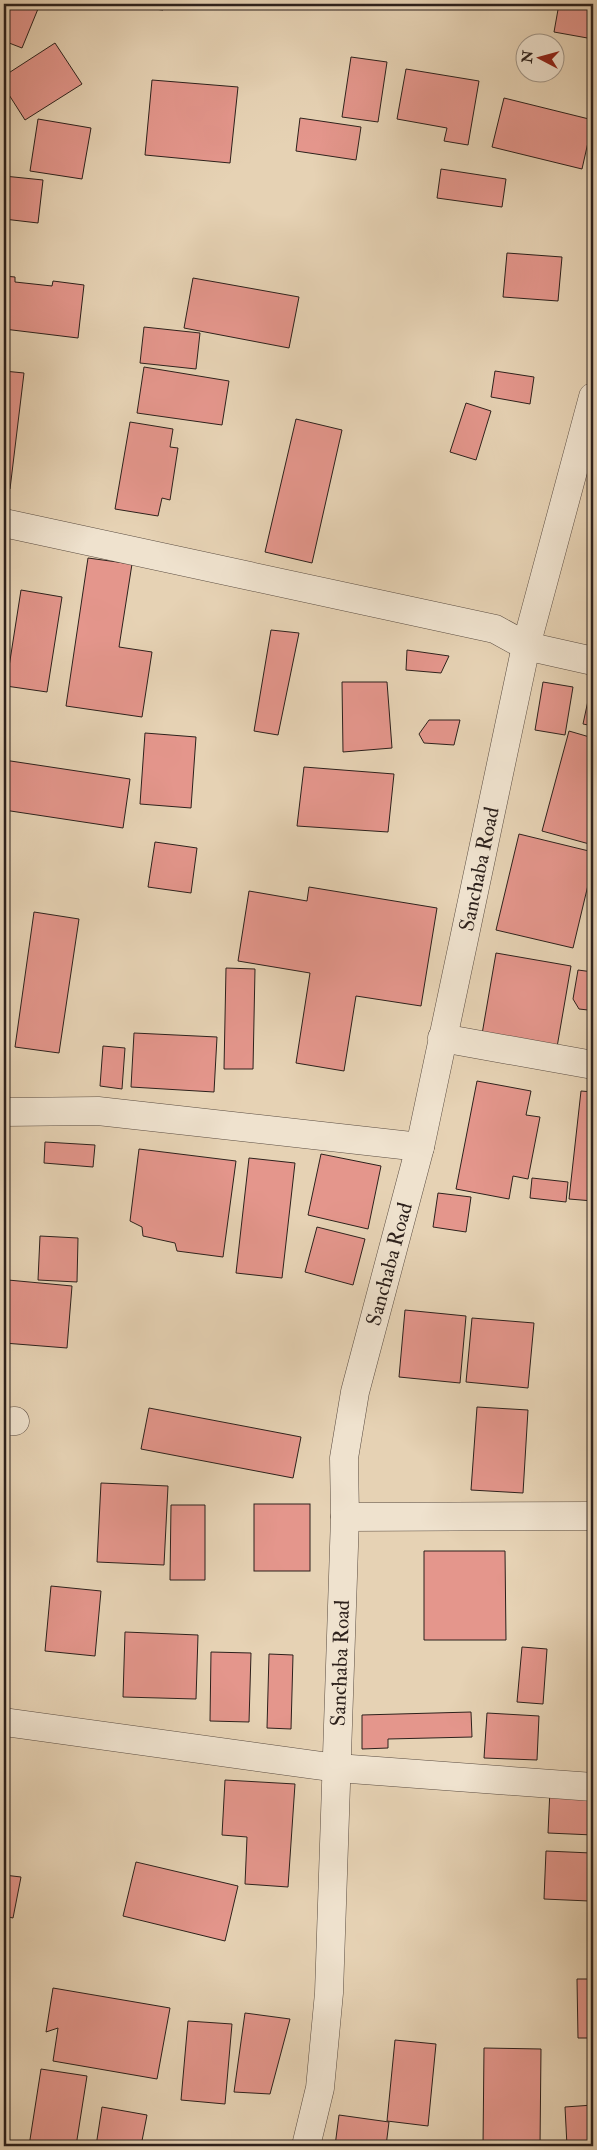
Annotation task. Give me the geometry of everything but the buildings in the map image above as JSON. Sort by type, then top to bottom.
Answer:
[{"type":"street","name":"Sanchaba Road","points":[[306,2146],[320,2088],[329,1993],[345,1517],[344,1458],[355,1392],[420,1146],[526,646],[593,397]]},
{"type":"street","points":[[4,523],[495,629],[526,646],[593,661]]},
{"type":"street","points":[[442,1038],[593,1065]]},
{"type":"street","points":[[4,1112],[98,1111],[420,1146]]},
{"type":"street","points":[[345,1517],[593,1516]]},
{"type":"street","points":[[4,1722],[337,1768],[593,1787]]}]
